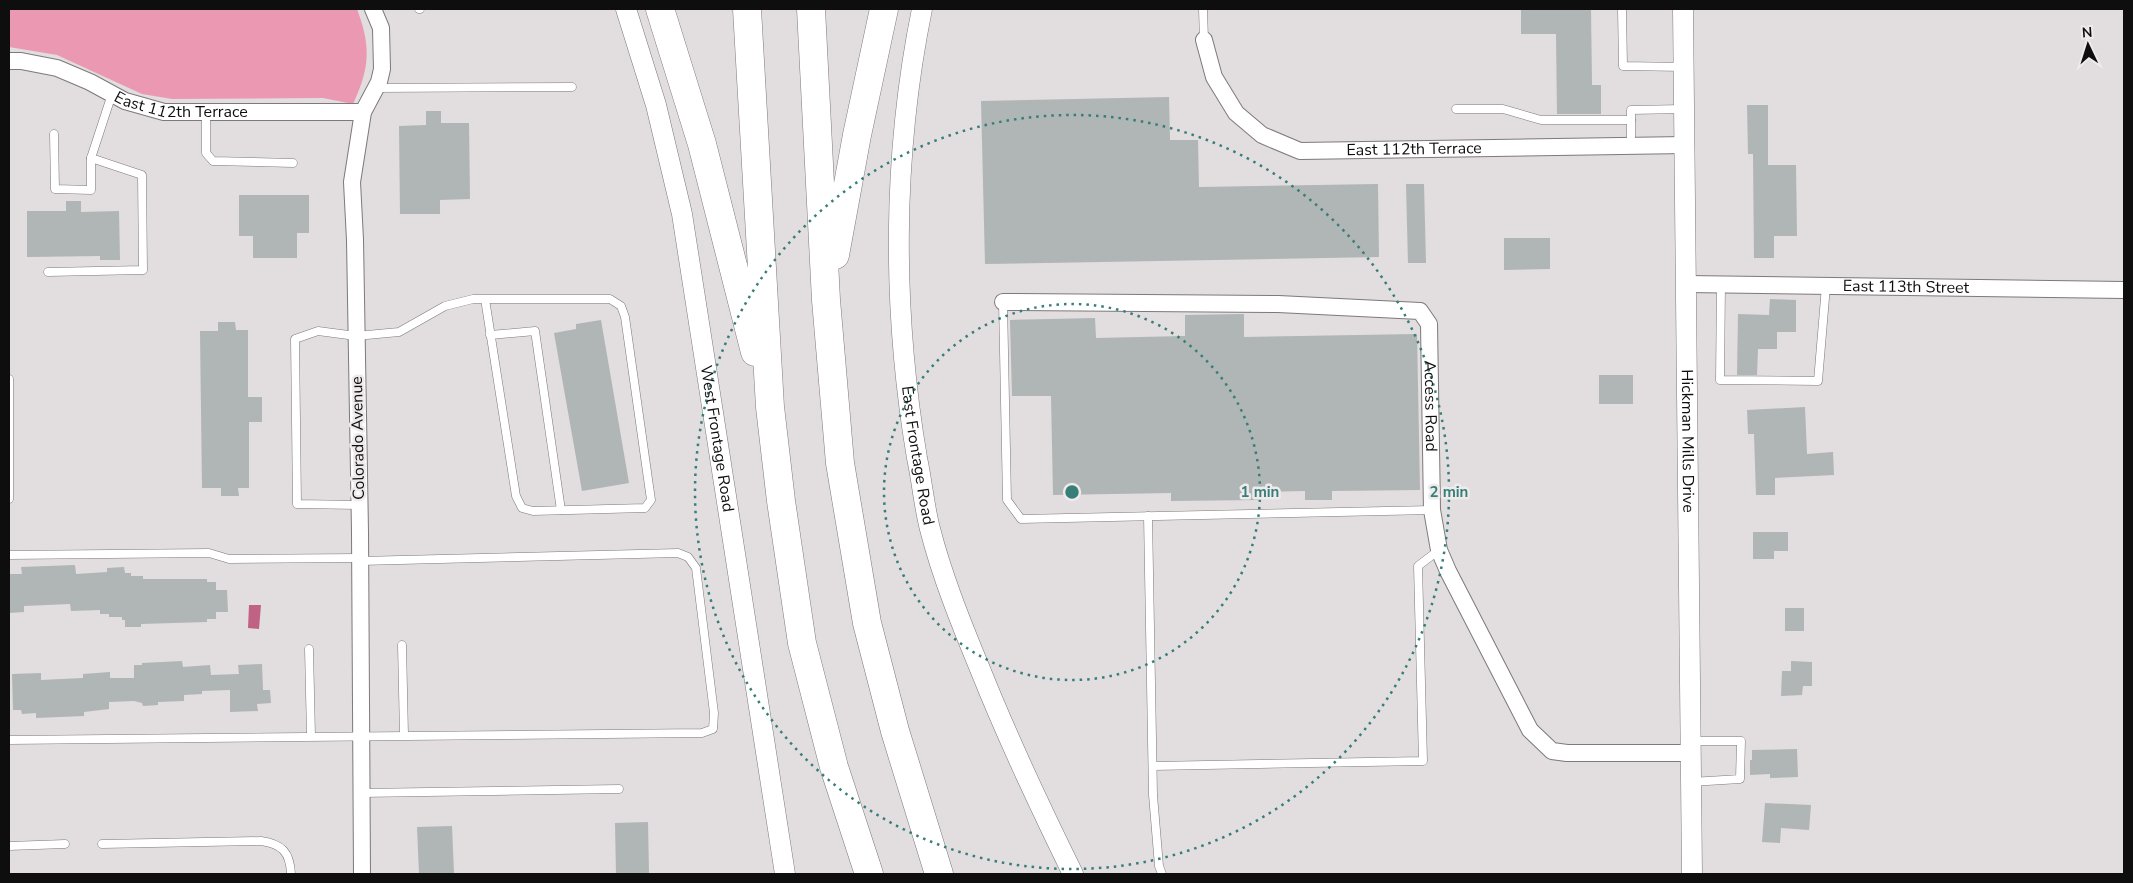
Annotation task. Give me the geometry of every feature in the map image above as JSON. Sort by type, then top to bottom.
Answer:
[{"type":"highway","points":[[660,9],[702,144],[732,270],[770,407]]},
{"type":"highway","points":[[746,9],[770,407],[802,643],[834,767],[869,874]]},
{"type":"highway","points":[[810,9],[826,300],[840,463],[867,623],[895,731],[939,874]]},
{"type":"highway","points":[[826,300],[856,135],[884,9]]},
{"type":"street","name":"Colorado Avenue","points":[[362,874],[360,559],[355,240],[352,182],[363,112],[376,88],[382,69],[381,28],[373,9]]},
{"type":"street","name":"West Frontage Road","points":[[626,9],[656,106],[682,214],[785,874]]},
{"type":"street","name":"East Frontage Road","points":[[922,9],[914,44],[902,139],[899,224],[900,316],[912,425],[928,519],[968,640],[1034,794],[1074,874]]},
{"type":"street","name":"Hickman Mills Drive","points":[[1683,9],[1686,145],[1692,874]]},
{"type":"street","name":"East 112th Terrace","points":[[1204,40],[1214,77],[1236,113],[1262,135],[1300,151],[1686,145]]},
{"type":"street","name":"East 112th Terrace","points":[[9,61],[57,68],[90,82],[125,101],[164,112],[363,112]]},
{"type":"street","name":"East 113th Street","points":[[1687,284],[2124,290]]},
{"type":"street","name":"Access Road","points":[[1003,302],[1278,304],[1420,311],[1429,324],[1432,510],[1439,550],[1530,730],[1540,742],[1552,751],[1567,754],[1690,747]]},
{"type":"lane","points":[[1203,9],[1204,40]]},
{"type":"lane","points":[[1622,9],[1622,66],[1684,67]]},
{"type":"lane","points":[[376,88],[572,87]]},
{"type":"lane","points":[[54,134],[55,189],[91,190],[91,158],[112,94]]},
{"type":"lane","points":[[1456,109],[1503,109],[1540,120],[1631,120]]},
{"type":"lane","points":[[1631,146],[1631,110],[1685,109]]},
{"type":"lane","points":[[206,112],[206,153],[213,161],[293,162]]},
{"type":"lane","points":[[48,272],[143,270],[142,175],[91,158]]},
{"type":"lane","points":[[1721,284],[1720,380],[1818,381],[1826,286]]},
{"type":"lane","points":[[359,505],[297,504],[295,339],[318,331],[356,336],[399,332],[445,306],[473,299],[485,299],[610,299],[621,306],[625,317],[651,500],[645,508],[533,511],[522,508],[516,496],[485,299]]},
{"type":"lane","points":[[1003,302],[1007,500],[1022,519],[1432,510]]},
{"type":"lane","points":[[490,335],[535,331],[561,510]]},
{"type":"lane","points":[[9,379],[9,499]]},
{"type":"lane","points":[[1148,516],[1153,766],[1159,866],[1162,874]]},
{"type":"lane","points":[[1153,766],[1423,761],[1418,566],[1439,550]]},
{"type":"lane","points":[[9,555],[208,553],[229,559],[360,559],[678,553],[688,557],[696,568],[714,713],[713,728],[702,733],[9,740]]},
{"type":"lane","points":[[402,645],[404,735]]},
{"type":"lane","points":[[309,649],[311,736]]},
{"type":"lane","points":[[1690,747],[1741,741],[1740,779],[1690,782]]},
{"type":"lane","points":[[362,793],[620,789]]},
{"type":"lane","points":[[102,844],[261,841],[276,843],[286,852],[291,864],[291,874]]},
{"type":"lane","points":[[9,846],[65,844]]},
{"type":"shaded area","points":[[9,9],[357,9],[365,34],[367,57],[363,79],[353,104],[323,98],[172,99],[142,94],[57,55],[9,47]]},
{"type":"shaded area","points":[[249,605],[261,605],[259,629],[248,628]]},
{"type":"building","points":[[1521,9],[1591,9],[1592,85],[1601,85],[1601,114],[1557,114],[1556,34],[1521,34]]},
{"type":"building","points":[[1169,97],[1170,140],[1198,140],[1199,187],[1378,184],[1379,257],[985,264],[981,101]]},
{"type":"building","points":[[1747,105],[1768,105],[1768,165],[1796,165],[1797,236],[1774,236],[1774,258],[1754,258],[1753,154],[1748,154]]},
{"type":"building","points":[[426,111],[441,111],[441,123],[469,123],[470,199],[440,200],[440,214],[400,214],[399,126],[426,125]]},
{"type":"building","points":[[1406,184],[1424,184],[1426,263],[1408,263]]},
{"type":"building","points":[[239,195],[309,195],[309,233],[297,233],[297,258],[253,258],[253,236],[239,236]]},
{"type":"building","points":[[66,201],[81,201],[81,212],[119,211],[120,260],[100,260],[100,256],[27,257],[27,211],[66,211]]},
{"type":"building","points":[[1504,238],[1550,238],[1550,269],[1504,270]]},
{"type":"building","points":[[1770,299],[1796,300],[1796,332],[1777,332],[1777,349],[1758,349],[1757,375],[1737,375],[1738,314],[1769,315]]},
{"type":"building","points":[[1244,314],[1244,337],[1417,334],[1420,490],[1332,491],[1332,500],[1305,500],[1305,491],[1258,492],[1258,500],[1171,501],[1171,493],[1053,495],[1051,396],[1012,396],[1010,320],[1095,318],[1096,338],[1185,336],[1185,315]]},
{"type":"building","points":[[601,320],[629,483],[582,491],[554,333],[576,329],[576,324]]},
{"type":"building","points":[[218,322],[235,322],[236,330],[248,330],[248,397],[262,397],[262,422],[249,422],[249,488],[238,488],[239,496],[221,496],[221,488],[202,488],[200,331],[218,331]]},
{"type":"building","points":[[1599,375],[1633,375],[1633,404],[1599,404]]},
{"type":"building","points":[[1805,407],[1807,454],[1833,452],[1834,475],[1775,478],[1775,495],[1756,495],[1754,434],[1748,434],[1747,410]]},
{"type":"building","points":[[1753,532],[1788,532],[1788,551],[1774,551],[1774,559],[1753,559]]},
{"type":"building","points":[[75,565],[76,574],[107,572],[107,568],[124,567],[125,573],[131,573],[131,576],[143,576],[143,579],[207,579],[207,582],[216,582],[216,590],[227,590],[228,612],[216,612],[216,619],[207,619],[207,622],[141,624],[141,627],[125,627],[125,620],[122,620],[122,617],[109,617],[109,614],[100,614],[100,610],[71,611],[70,604],[24,606],[24,612],[9,613],[9,574],[22,574],[21,567]]},
{"type":"building","points":[[1785,608],[1804,608],[1804,631],[1785,631]]},
{"type":"building","points":[[182,661],[183,667],[210,665],[211,675],[239,674],[238,665],[262,664],[263,690],[270,690],[271,703],[257,704],[258,711],[230,712],[230,690],[202,691],[202,694],[184,695],[184,701],[158,702],[158,705],[143,706],[142,703],[134,701],[109,702],[109,709],[84,712],[84,716],[36,718],[36,713],[22,714],[21,710],[13,710],[12,674],[41,673],[41,680],[83,678],[83,674],[110,672],[110,678],[134,678],[134,665]]},
{"type":"building","points":[[1791,661],[1812,662],[1812,686],[1803,686],[1802,695],[1781,696],[1782,671],[1791,671]]},
{"type":"building","points":[[1797,749],[1798,777],[1770,778],[1770,774],[1750,775],[1752,750]]},
{"type":"building","points":[[1765,803],[1811,805],[1809,830],[1781,828],[1780,843],[1762,842]]},
{"type":"building","points":[[648,822],[649,874],[616,874],[615,823]]},
{"type":"building","points":[[452,826],[454,874],[419,874],[417,827]]}]
